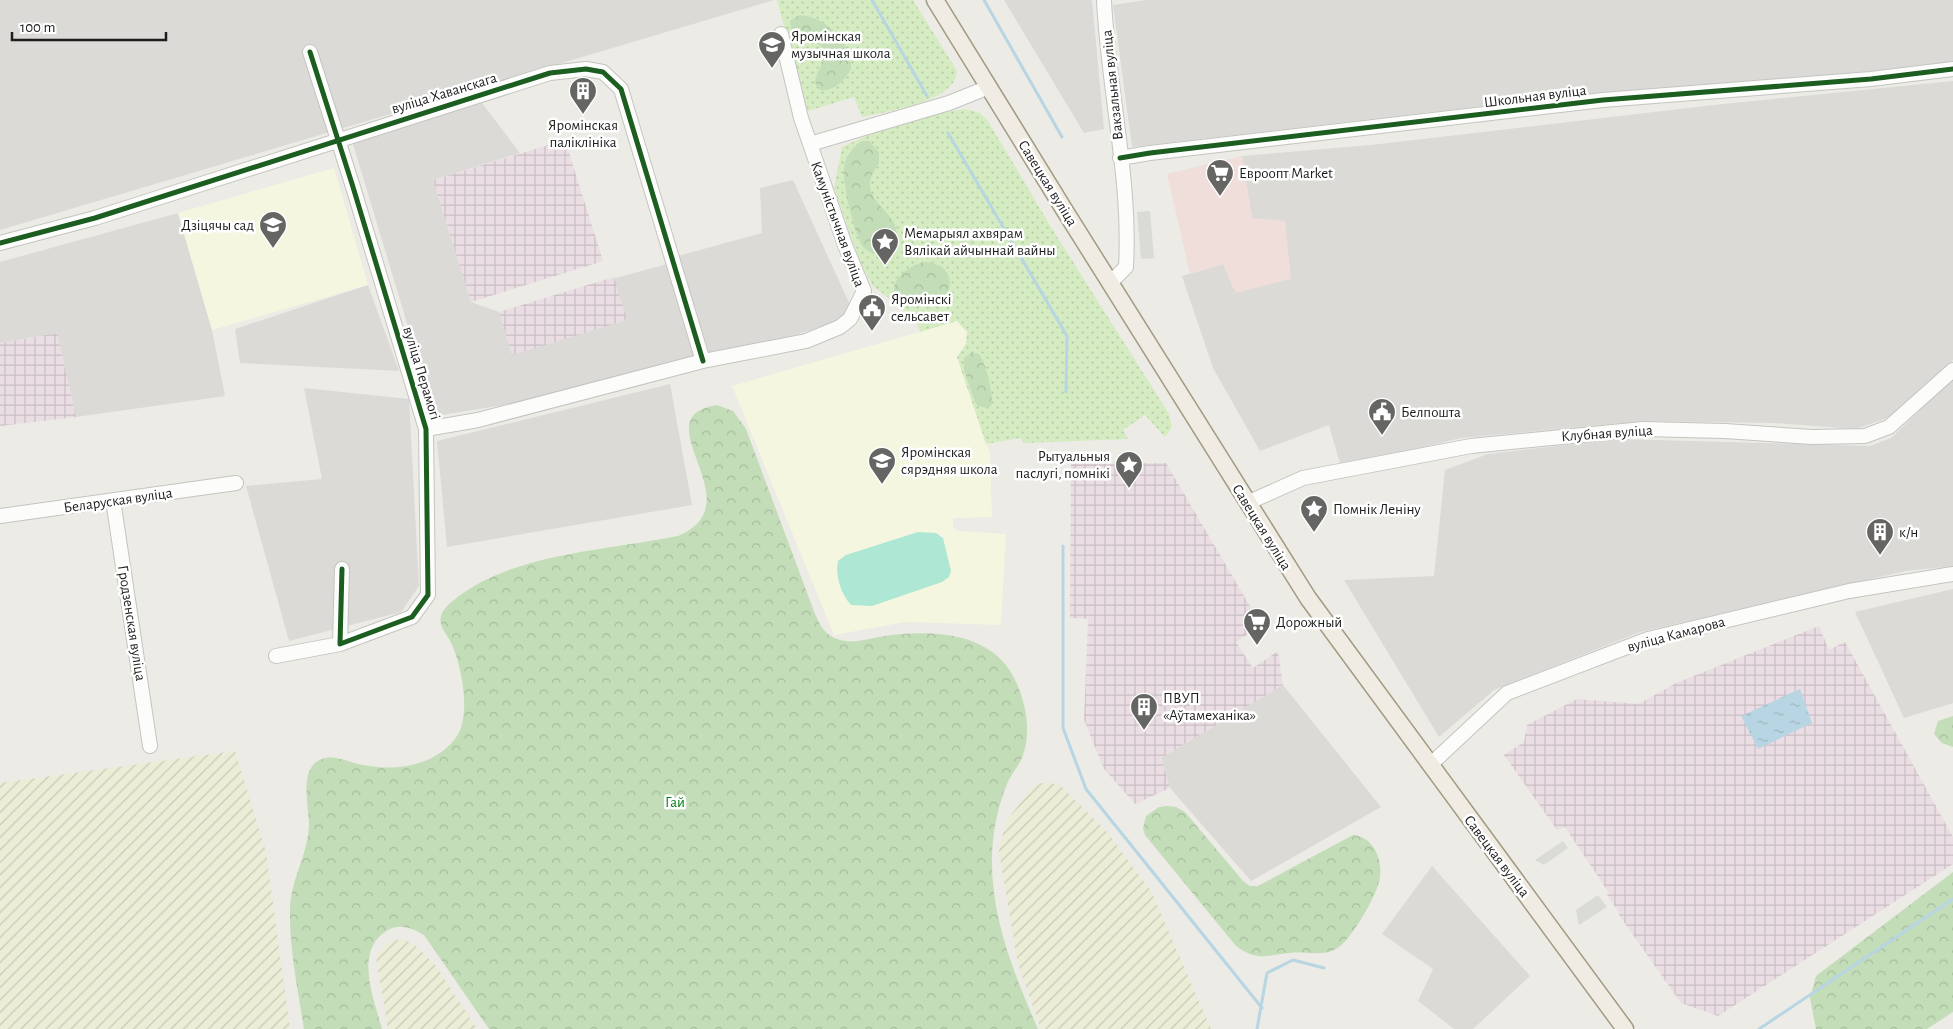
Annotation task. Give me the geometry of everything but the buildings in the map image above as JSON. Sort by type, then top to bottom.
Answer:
[{"type":"main road","name":"Савецкая вуліца","points":[[935,0],[1308,598],[1625,1029]]},
{"type":"street","name":"Вакзальная вуліца","points":[[1104,0],[1106,45],[1120,158],[1127,235],[1126,266],[1110,283]]},
{"type":"street","points":[[781,34],[801,118],[810,144]]},
{"type":"street","name":"вуліца Перамогі","points":[[276,656],[340,644],[412,618],[428,595],[426,429],[310,52]]},
{"type":"street","name":"Школьная вуліца","points":[[1120,158],[1603,100],[1870,79],[1953,68]]},
{"type":"street","name":"вуліца Хаванскага","points":[[0,243],[95,218],[550,73],[586,69],[603,72],[621,89],[703,361]]},
{"type":"street","name":"Камуністычная вуліца","points":[[426,429],[478,420],[703,361],[806,341],[840,328],[854,313],[864,291],[845,245],[810,144],[949,103],[989,87]]},
{"type":"street","name":"Клубная вуліца","points":[[1247,503],[1303,478],[1471,446],[1643,429],[1726,431],[1812,437],[1865,436],[1888,427],[1953,370]]},
{"type":"street","name":"Беларуская вуліца","points":[[0,516],[236,484]]},
{"type":"street","name":"Гродзенская вуліца","points":[[113,500],[150,746]]},
{"type":"street","points":[[340,644],[342,570]]},
{"type":"street","name":"вуліца Камарова","points":[[1430,765],[1507,693],[1648,639],[1848,591],[1953,574]]},
{"type":"shaded area","points":[[0,0],[774,0],[0,230]]},
{"type":"shaded area","points":[[1004,0],[1092,0],[1104,129],[1084,133]]},
{"type":"shaded area","points":[[1146,0],[1953,0],[1953,64],[1509,103],[1132,147],[1113,5]]},
{"type":"shaded area","points":[[1953,81],[1953,360],[1890,417],[1856,429],[1774,423],[1645,421],[1461,438],[1341,467],[1329,425],[1260,451],[1213,368],[1182,276],[1223,264],[1234,289],[1252,218],[1242,156],[1371,145],[1714,105]]},
{"type":"shaded area","points":[[482,103],[520,153],[433,180],[471,302],[499,312],[512,355],[612,279],[667,264],[696,359],[529,401],[435,416],[353,144]]},
{"type":"shaded area","points":[[565,140],[603,261],[471,302],[433,180]]},
{"type":"shaded area","points":[[1242,156],[1252,218],[1285,221],[1291,279],[1236,293],[1223,264],[1190,274],[1167,174]]},
{"type":"shaded area","name":"Дзіцячы сад","points":[[334,168],[368,285],[212,330],[178,213]]},
{"type":"shaded area","points":[[793,180],[851,307],[840,320],[777,341],[709,353],[678,256],[762,233],[760,188]]},
{"type":"shaded area","points":[[1150,211],[1154,258],[1141,259],[1137,212]]},
{"type":"shaded area","points":[[178,213],[212,330],[225,396],[76,417],[57,333],[0,343],[0,262]]},
{"type":"shaded area","points":[[614,277],[627,320],[512,355],[499,312]]},
{"type":"shaded area","points":[[368,285],[399,371],[240,363],[235,329]]},
{"type":"shaded area","name":"Яромінская сярэдняя школа","points":[[957,321],[967,332],[966,344],[957,357],[990,453],[992,517],[953,518],[953,527],[959,531],[1006,534],[1001,625],[905,622],[834,635],[732,386]]},
{"type":"shaded area","points":[[57,333],[76,417],[0,426],[0,343]]},
{"type":"shaded area","points":[[1953,379],[1953,566],[1906,571],[1640,632],[1494,690],[1439,737],[1344,580],[1434,576],[1445,470],[1488,454],[1618,439],[1870,446],[1891,438]]},
{"type":"shaded area","points":[[670,384],[692,505],[447,547],[437,441]]},
{"type":"shaded area","points":[[304,388],[409,399],[419,586],[401,612],[289,641],[246,486],[322,479]]},
{"type":"shaded area","points":[[1166,463],[1261,625],[1236,642],[1253,668],[1278,651],[1283,685],[1161,758],[1170,788],[1135,804],[1104,769],[1084,720],[1088,619],[1070,618],[1071,464]]},
{"type":"shaded area","points":[[1953,589],[1953,703],[1904,718],[1855,612]]},
{"type":"shaded area","points":[[1819,626],[1829,650],[1845,642],[1953,837],[1953,864],[1718,1016],[1681,1003],[1619,915],[1619,912],[1607,895],[1609,893],[1565,827],[1557,830],[1504,755],[1524,742],[1527,725],[1577,699],[1639,704],[1676,683]]},
{"type":"shaded area","points":[[1283,685],[1381,807],[1251,881],[1170,788],[1161,758]]},
{"type":"shaded area","points":[[235,751],[266,852],[290,1029],[0,1029],[0,783]]},
{"type":"shaded area","points":[[1039,783],[1059,784],[1107,832],[1151,891],[1211,1029],[1041,1029],[1018,964],[999,851],[1006,822],[1029,791]]},
{"type":"shaded area","points":[[1563,841],[1568,848],[1544,865],[1535,860]]},
{"type":"shaded area","points":[[1432,866],[1530,976],[1473,1029],[1454,1029],[1418,1001],[1433,969],[1382,934]]},
{"type":"shaded area","points":[[1598,895],[1607,907],[1579,925],[1576,910]]},
{"type":"shaded area","points":[[404,939],[417,947],[436,966],[477,1029],[388,1029],[376,958],[389,941]]},
{"type":"green space","points":[[777,0],[913,0],[957,71],[954,82],[933,98],[903,108],[862,117],[854,97],[808,111]]},
{"type":"green space","points":[[799,15],[809,16],[827,25],[842,40],[847,49],[851,69],[842,81],[830,89],[820,90],[815,83],[824,58],[823,48],[816,43],[799,40],[792,36],[790,21]]},
{"type":"green space","points":[[966,109],[980,113],[988,121],[1051,227],[1169,414],[1172,427],[1165,437],[1145,415],[1123,430],[1128,439],[1024,443],[1020,438],[986,444],[957,357],[966,344],[967,332],[957,321],[920,332],[916,319],[873,286],[861,264],[834,188],[842,147],[903,123]]},
{"type":"green space","points":[[862,141],[869,141],[879,152],[877,166],[870,180],[871,192],[889,215],[896,229],[897,237],[893,247],[880,254],[870,252],[861,244],[853,224],[845,185],[844,168],[846,160],[853,149]]},
{"type":"green space","points":[[926,262],[943,268],[949,276],[950,287],[948,294],[938,299],[924,301],[910,301],[899,298],[894,291],[900,276],[915,265]]},
{"type":"green space","points":[[971,353],[979,354],[991,387],[992,401],[991,406],[987,408],[978,406],[975,402],[964,370],[964,358]]},
{"type":"green space","name":"Гай","points":[[717,405],[733,411],[746,429],[815,614],[826,632],[843,641],[919,633],[954,636],[986,648],[999,658],[1010,671],[1020,691],[1026,713],[1027,736],[1022,758],[1009,780],[999,809],[992,854],[992,877],[999,922],[1005,944],[1020,987],[1038,1029],[489,1029],[424,935],[411,928],[397,927],[388,930],[377,939],[371,950],[369,962],[371,990],[382,1029],[304,1029],[292,954],[290,908],[293,887],[308,837],[306,788],[310,770],[315,763],[322,759],[330,758],[338,758],[367,766],[409,766],[434,757],[445,749],[455,739],[460,730],[463,719],[464,692],[456,654],[440,620],[444,609],[476,585],[530,563],[591,550],[678,536],[699,521],[706,503],[704,483],[691,443],[689,426],[696,413]]},
{"type":"green space","points":[[918,532],[936,533],[943,538],[951,571],[949,577],[942,582],[872,606],[851,605],[844,596],[840,584],[837,573],[838,561],[846,555]]},
{"type":"green space","points":[[1953,716],[1953,747],[1942,743],[1934,734],[1938,721]]},
{"type":"green space","points":[[1159,807],[1176,807],[1185,812],[1243,881],[1250,886],[1258,886],[1353,835],[1367,840],[1376,852],[1380,866],[1377,889],[1355,929],[1342,945],[1336,949],[1325,953],[1262,956],[1250,954],[1236,946],[1145,835],[1143,828],[1146,816]]},
{"type":"green space","points":[[1953,872],[1953,1012],[1927,1029],[1816,1029],[1810,998],[1816,976]]},
{"type":"water","points":[[1800,689],[1812,723],[1758,749],[1741,716]]},
{"type":"waterway","points":[[872,0],[927,96]]},
{"type":"waterway","points":[[984,0],[1062,137]]},
{"type":"waterway","points":[[948,133],[1067,336],[1066,392]]},
{"type":"waterway","points":[[1063,546],[1063,728],[1086,789],[1262,1008]]},
{"type":"waterway","points":[[1759,1029],[1953,899]]},
{"type":"waterway","points":[[1257,1029],[1267,973],[1293,960],[1324,968]]},
{"type":"cycle path","points":[[310,52],[426,429],[428,595],[412,617],[340,644],[342,569]]},
{"type":"cycle path","points":[[0,243],[95,218],[550,73],[586,69],[603,72],[621,89],[703,361]]},
{"type":"cycle path","points":[[1120,158],[1603,100],[1871,79],[1953,69]]},
{"type":"place","name":"Яромінская музычная школа","points":[[772,69]]},
{"type":"place","name":"Яромінская паліклініка","points":[[583,115]]},
{"type":"place","name":"Евроопт Market","points":[[1220,197]]},
{"type":"place","name":"Дзіцячы сад","points":[[273,249]]},
{"type":"place","name":"Мемарыял ахвярам Вялікай айчыннай вайны","points":[[885,266]]},
{"type":"place","name":"Яромінскі сельсавет","points":[[872,332]]},
{"type":"place","name":"Белпошта","points":[[1382,436]]},
{"type":"place","name":"Яромінская сярэдняя школа","points":[[882,485]]},
{"type":"place","name":"Рытуальныя паслугі, помнікі","points":[[1129,489]]},
{"type":"place","name":"Помнік Леніну","points":[[1314,533]]},
{"type":"place","name":"к/н","points":[[1880,556]]},
{"type":"place","name":"Дорожный","points":[[1257,646]]},
{"type":"place","name":"ПВУП «Аўтамеханіка»","points":[[1144,731]]}]
